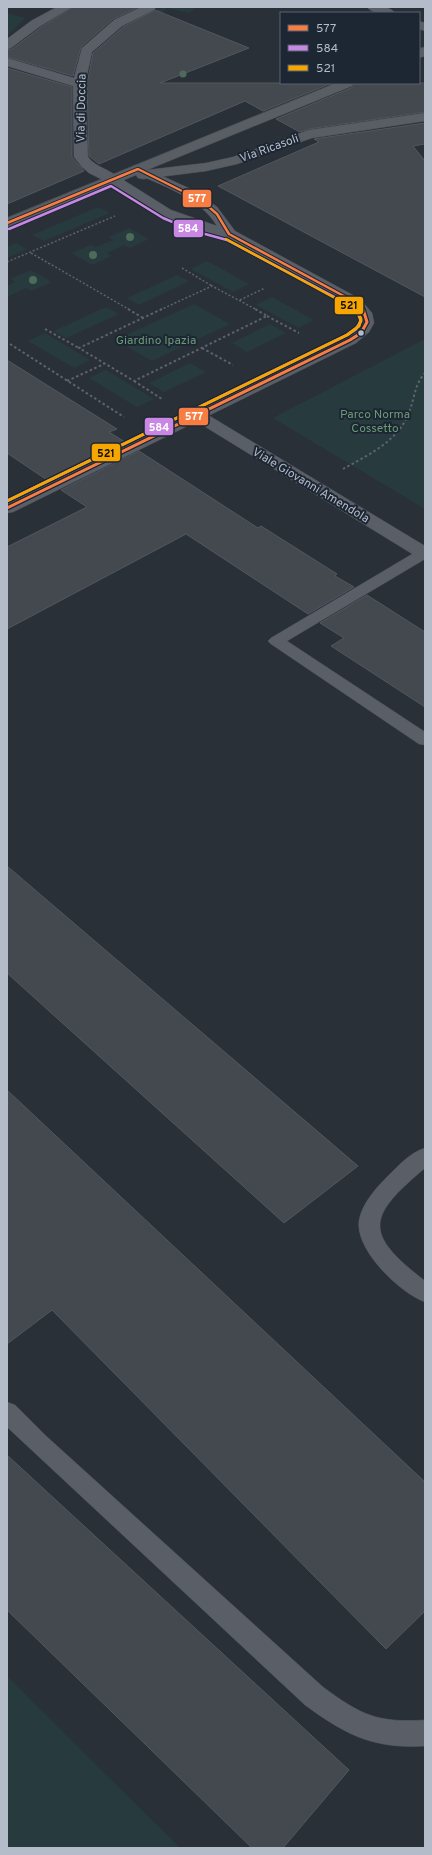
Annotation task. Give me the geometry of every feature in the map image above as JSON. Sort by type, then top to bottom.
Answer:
[{"type":"main road","points":[[144,172],[345,84]]},
{"type":"main road","name":"Via Ricasoli","points":[[7,223],[112,179],[144,172],[206,167],[237,160],[309,134],[425,117]]},
{"type":"street","points":[[7,45],[35,24],[66,7]]},
{"type":"street","name":"Via di Doccia","points":[[7,508],[350,340],[361,333],[367,322],[363,309],[353,301],[229,234],[196,225],[166,213],[112,179],[94,170],[83,160],[81,157],[79,84],[85,55],[90,46],[111,28],[126,18],[150,7]]},
{"type":"street","points":[[373,7],[386,12]]},
{"type":"street","points":[[7,62],[79,84]]},
{"type":"street","points":[[144,172],[202,201],[217,214],[229,234]]},
{"type":"street","name":"Viale Giovanni Amendola","points":[[197,415],[424,554]]},
{"type":"lane","points":[[424,554],[276,641],[425,740]]},
{"type":"lane","points":[[425,1156],[402,1174],[387,1189],[371,1216],[369,1228],[378,1249],[394,1266],[425,1293]]},
{"type":"lane","points":[[7,1412],[37,1442],[314,1696],[342,1717],[365,1728],[392,1734],[425,1733]]},
{"type":"path","points":[[7,262],[116,215]]},
{"type":"path","points":[[30,252],[143,318]]},
{"type":"path","points":[[182,268],[299,333]]},
{"type":"path","points":[[79,348],[212,286]]},
{"type":"path","points":[[239,300],[266,288]]},
{"type":"path","points":[[134,381],[267,316]]},
{"type":"path","points":[[45,329],[163,399]]},
{"type":"path","points":[[10,344],[127,419]]},
{"type":"path","points":[[202,348],[233,365]]},
{"type":"path","points":[[67,381],[105,364]]},
{"type":"path","points":[[312,486],[372,454],[402,427],[408,417],[418,380],[425,373]]},
{"type":"green space","points":[[164,7],[196,7],[190,13],[167,8],[149,23],[135,19]]},
{"type":"green space","points":[[7,13],[25,18],[7,36]]},
{"type":"green space","points":[[98,207],[110,213],[44,241],[32,235]]},
{"type":"green space","points":[[129,228],[149,239],[130,248],[124,245],[107,253],[112,256],[92,265],[71,253],[91,245],[96,247],[113,240],[109,237]]},
{"type":"green space","points":[[16,243],[27,249],[7,258],[7,247]]},
{"type":"green space","points":[[207,261],[249,284],[233,292],[191,269]]},
{"type":"green space","points":[[31,270],[52,282],[31,291],[26,288],[7,297],[7,286],[15,282],[10,279]]},
{"type":"green space","points":[[177,275],[189,281],[139,305],[127,298]]},
{"type":"green space","points":[[272,297],[314,320],[299,328],[256,305]]},
{"type":"green space","name":"Giardino Ipazia","points":[[194,304],[230,324],[152,361],[115,340]]},
{"type":"green space","points":[[106,307],[119,314],[66,338],[54,331]]},
{"type":"green space","points":[[270,324],[286,333],[247,352],[232,343]]},
{"type":"green space","points":[[45,333],[90,360],[74,368],[28,341]]},
{"type":"green space","name":"Parco Norma Cossetto","points":[[425,339],[425,509],[273,418]]},
{"type":"green space","points":[[190,363],[206,372],[164,392],[149,383]]},
{"type":"green space","points":[[106,370],[154,399],[137,407],[89,378]]},
{"type":"green space","points":[[7,1676],[180,1848],[7,1848]]},
{"type":"building","points":[[73,7],[138,7],[113,19],[81,47],[73,76],[7,57],[7,50],[12,49],[40,28]]},
{"type":"building","points":[[155,10],[249,48],[160,83],[330,84],[263,111],[245,101],[99,164],[89,156],[87,84],[93,53],[123,27]]},
{"type":"building","points":[[7,68],[72,87],[72,157],[84,171],[7,204]]},
{"type":"building","points":[[425,83],[425,112],[309,129],[300,132],[276,119],[353,87],[354,84]]},
{"type":"building","points":[[425,123],[425,144],[413,146],[425,161],[425,297],[218,186],[319,142],[314,139]]},
{"type":"building","points":[[7,360],[117,429],[109,432],[125,442],[47,480],[7,453]]},
{"type":"building","points":[[139,451],[258,528],[261,526],[337,574],[335,576],[354,587],[308,614],[186,534],[7,629],[7,547],[87,507],[61,490]]},
{"type":"building","points":[[367,595],[425,632],[425,707],[331,646],[344,638],[320,623]]},
{"type":"building","points":[[7,866],[358,1166],[284,1223],[7,973]]},
{"type":"building","points":[[7,1090],[425,1482],[425,1611],[386,1649],[52,1310],[7,1344]]},
{"type":"building","points":[[7,1455],[349,1770],[283,1848],[252,1848],[7,1610]]},
{"type":"transit line","name":"577","points":[[7,223],[138,169],[202,201],[217,214],[229,234],[353,301],[363,309],[367,322],[361,333],[350,340],[7,508]]},
{"type":"transit line","name":"584","points":[[7,501],[347,335],[356,329],[361,321],[358,313],[344,302],[227,240],[194,231],[163,218],[111,186],[9,229]]},
{"type":"transit line","name":"521","points":[[7,501],[347,335],[359,326],[361,319],[356,309],[226,239]]}]
